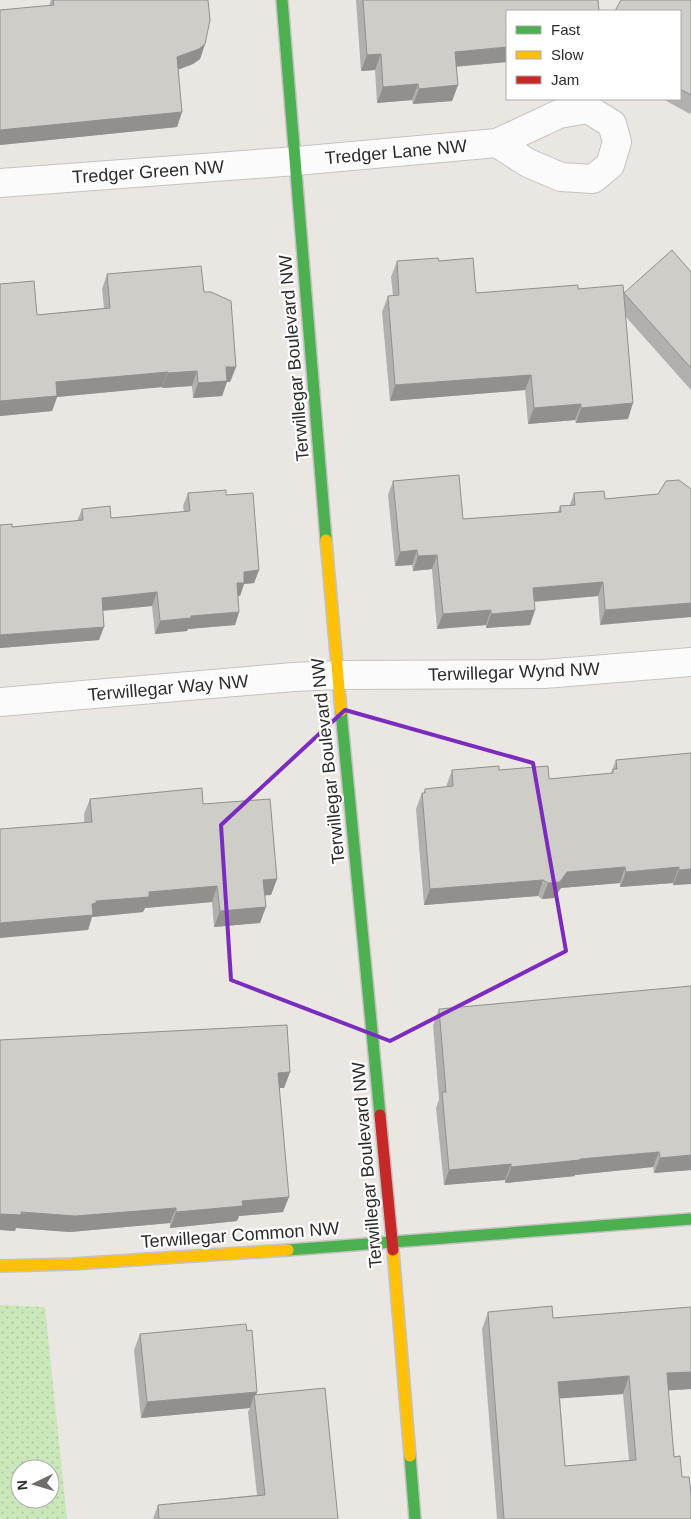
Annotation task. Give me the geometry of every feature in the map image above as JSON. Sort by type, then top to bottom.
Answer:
[{"type":"street","name":"Terwillegar Boulevard NW","points":[[282,0],[337,675],[392,1243],[415,1519]]},
{"type":"street","name":"Tredger Lane NW","points":[[296,161],[497,143]]},
{"type":"street","name":"Tredger Green NW","points":[[0,182],[296,161]]},
{"type":"street","name":"Terwillegar Wynd NW","points":[[337,675],[544,674],[691,662]]},
{"type":"street","name":"Terwillegar Way NW","points":[[0,702],[337,675]]},
{"type":"street","name":"Terwillegar Common NW","points":[[0,1266],[62,1264],[392,1243],[691,1219]]},
{"type":"highlighted area","points":[[345,710],[533,763],[566,951],[390,1041],[231,980],[221,825]]},
{"type":"green space","points":[[0,1305],[45,1307],[67,1519],[0,1519]]},
{"type":"building","points":[[53,0],[208,0],[210,20],[205,44],[199,49],[177,57],[182,112],[0,130],[0,10],[54,5]]},
{"type":"building","points":[[363,0],[598,0],[599,10],[506,10],[506,47],[455,52],[458,85],[419,89],[418,84],[383,87],[381,54],[367,55]]},
{"type":"building","points":[[621,0],[691,0],[691,95],[681,90],[681,10],[616,10]]},
{"type":"building","points":[[672,250],[691,272],[691,368],[624,293]]},
{"type":"building","points":[[438,258],[439,261],[473,258],[476,293],[578,285],[578,289],[623,285],[633,403],[581,408],[581,404],[534,408],[531,375],[395,385],[388,296],[399,295],[397,261]]},
{"type":"building","points":[[201,266],[204,292],[211,292],[231,301],[236,367],[226,367],[227,381],[198,383],[197,371],[168,372],[56,382],[57,396],[0,401],[0,284],[34,281],[37,315],[110,308],[107,274]]},
{"type":"building","points":[[459,475],[463,519],[561,512],[560,506],[575,505],[574,493],[604,491],[605,499],[658,494],[666,481],[679,480],[691,489],[691,603],[605,610],[603,582],[533,588],[535,610],[491,614],[491,610],[443,614],[437,555],[418,556],[417,550],[400,552],[393,481]]},
{"type":"building","points":[[226,490],[226,495],[253,493],[259,570],[244,572],[244,583],[237,583],[239,612],[160,621],[157,592],[102,598],[104,627],[0,635],[0,525],[12,524],[12,527],[83,520],[82,509],[110,506],[111,518],[190,511],[188,493]]},
{"type":"building","points":[[691,753],[691,869],[679,870],[679,867],[626,872],[625,867],[567,872],[560,882],[548,883],[543,880],[430,889],[422,793],[425,793],[425,789],[453,786],[452,770],[499,766],[499,770],[548,766],[549,779],[613,773],[613,769],[617,769],[616,760]]},
{"type":"building","points":[[202,788],[203,804],[270,799],[277,879],[263,880],[266,907],[220,911],[217,886],[149,892],[149,897],[96,901],[96,903],[92,904],[93,915],[0,923],[0,829],[92,822],[90,799]]},
{"type":"building","points":[[691,986],[691,1155],[660,1158],[659,1152],[511,1167],[511,1164],[449,1170],[442,1092],[446,1092],[439,1009]]},
{"type":"building","points":[[287,1025],[290,1072],[278,1073],[289,1197],[242,1201],[243,1206],[176,1212],[176,1208],[75,1216],[21,1212],[21,1215],[0,1214],[0,1040]]},
{"type":"building","points":[[552,1306],[553,1318],[691,1307],[691,1372],[667,1373],[674,1457],[680,1456],[682,1477],[689,1477],[691,1519],[504,1519],[488,1312]],"holes":[[[629,1376],[636,1460],[565,1466],[558,1382]]]},
{"type":"building","points":[[246,1324],[247,1331],[252,1330],[257,1392],[147,1402],[140,1334]]},
{"type":"building","points":[[325,1388],[338,1519],[159,1519],[158,1505],[265,1495],[254,1395]]},
{"type":"traffic: fast","points":[[282,0],[326,540]]},
{"type":"traffic: fast","points":[[341,711],[380,1115]]},
{"type":"traffic: fast","points":[[288,1250],[691,1219]]},
{"type":"traffic: fast","points":[[410,1456],[415,1519]]},
{"type":"traffic: slow","points":[[326,540],[341,711]]},
{"type":"traffic: slow","points":[[0,1266],[72,1264],[288,1250]]},
{"type":"traffic: slow","points":[[393,1250],[410,1456]]},
{"type":"traffic: jam","points":[[380,1115],[393,1250]]}]
